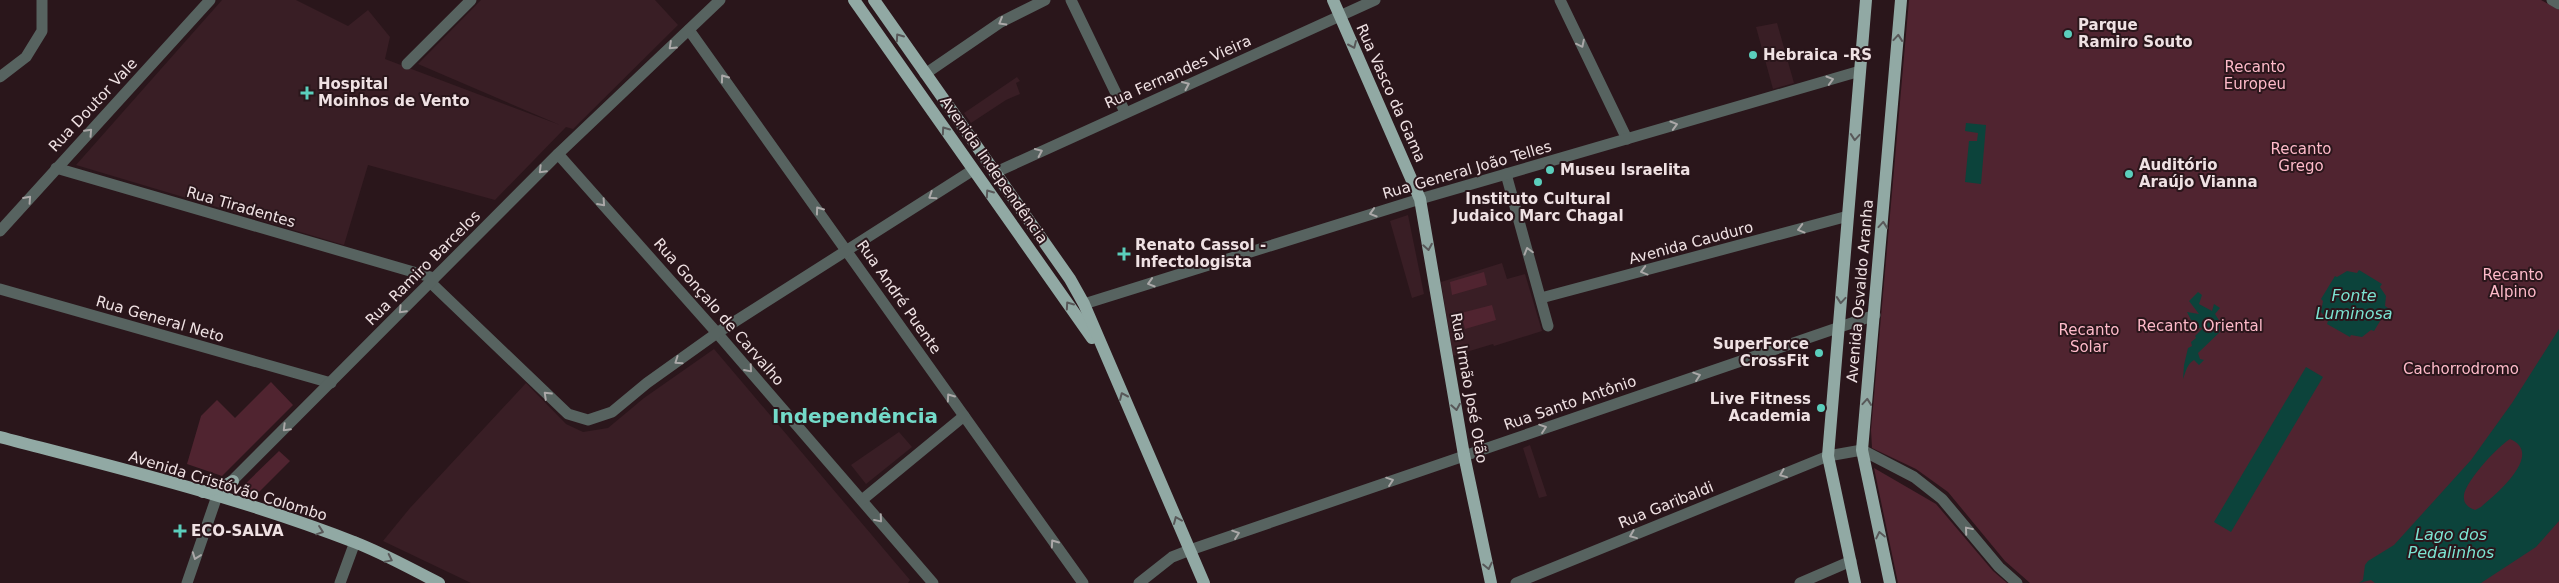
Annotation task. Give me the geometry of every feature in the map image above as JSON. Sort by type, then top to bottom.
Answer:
[{"type":"main road","name":"Avenida Independência","points":[[854,0],[1106,359]]},
{"type":"main road","name":"Avenida Independência","points":[[874,0],[1070,279],[1084,304],[1106,359],[1204,583]]},
{"type":"main road","name":"Rua Vasco da Gama","points":[[1333,0],[1420,199]]},
{"type":"main road","name":"Avenida Osvaldo Aranha","points":[[1855,583],[1828,456],[1866,0]]},
{"type":"main road","name":"Avenida Osvaldo Aranha","points":[[1890,583],[1862,450],[1901,0]]},
{"type":"main road","name":"Rua Irmão José Otão","points":[[1420,199],[1464,455],[1491,583]]},
{"type":"main road","name":"Avenida Cristóvão Colombo","points":[[1,439],[217,496],[354,542],[439,583]]},
{"type":"main road","points":[[202,492],[224,486],[233,481]]},
{"type":"street","points":[[0,77],[26,57],[42,31],[42,0]]},
{"type":"street","name":"Rua Doutor Vale","points":[[0,231],[210,0]]},
{"type":"street","points":[[408,64],[471,0]]},
{"type":"street","name":"Rua Ramiro Barcelos","points":[[187,583],[217,496],[321,394],[558,154],[720,0]]},
{"type":"street","points":[[925,74],[1001,22],[1046,0]]},
{"type":"street","points":[[1071,0],[1125,112]]},
{"type":"street","name":"Rua Fernandes Vieira","points":[[994,173],[1375,0]]},
{"type":"street","points":[[1560,0],[1627,139]]},
{"type":"street","points":[[2552,0],[2559,4]]},
{"type":"street","name":"Rua André Puente","points":[[689,30],[1083,583]]},
{"type":"street","name":"Rua General João Telles","points":[[1084,304],[1420,199],[1860,71]]},
{"type":"street","name":"Rua Gonçalo de Carvalho","points":[[558,154],[718,332],[933,583]]},
{"type":"street","name":"Rua Tiradentes","points":[[56,168],[419,274],[430,282],[568,414],[588,420],[612,412],[647,383],[718,332]]},
{"type":"street","points":[[718,332],[973,170]]},
{"type":"street","points":[[1506,174],[1548,326]]},
{"type":"street","name":"Avenida Cauduro","points":[[1541,298],[1848,216]]},
{"type":"street","name":"Rua General Neto","points":[[0,289],[331,383]]},
{"type":"street","name":"Rua Santo Antônio","points":[[1139,583],[1172,557],[1190,550],[1875,315]]},
{"type":"street","points":[[311,377],[321,394]]},
{"type":"street","points":[[862,500],[964,416]]},
{"type":"street","points":[[1862,450],[1914,477],[1942,499],[1999,567],[2018,583]]},
{"type":"street","name":"Rua Garibaldi","points":[[1516,583],[1828,456],[1862,450]]},
{"type":"street","points":[[340,583],[354,542]]},
{"type":"street","points":[[1800,583],[1851,561]]},
{"type":"shaded area","name":"Hospital Moinhos de Vento","points":[[222,0],[296,0],[348,26],[368,10],[390,37],[385,59],[560,125],[418,64],[481,0],[655,0],[678,25],[573,129],[566,127],[495,200],[368,165],[344,245],[76,165]]},
{"type":"shaded area","points":[[1777,23],[1794,83],[1773,89],[1756,27]]},
{"type":"shaded area","points":[[1017,77],[1020,81],[1016,83],[1020,94],[1006,100],[971,123],[964,113]]},
{"type":"shaded area","points":[[1408,215],[1424,294],[1412,298],[1390,221]]},
{"type":"shaded area","points":[[1502,263],[1507,279],[1525,274],[1542,331],[1453,356],[1441,282]]},
{"type":"shaded area","points":[[714,349],[910,580],[908,583],[471,583],[383,541],[410,508],[526,383],[566,424],[583,432],[608,428],[644,398]]},
{"type":"shaded area","points":[[899,432],[912,447],[866,484],[851,465]]},
{"type":"shaded area","points":[[1530,445],[1547,496],[1539,498],[1523,448]]},
{"type":"green space","points":[[1909,0],[2541,0],[2559,10],[2559,583],[2030,583],[2005,561],[1948,492],[1916,469],[1872,448],[1871,430]]},
{"type":"green space","points":[[1484,272],[1487,285],[1452,295],[1450,282]]},
{"type":"green space","points":[[1492,305],[1496,320],[1465,329],[1461,313]]},
{"type":"green space","points":[[271,382],[293,405],[222,476],[187,464],[201,416],[217,400],[235,418]]},
{"type":"green space","points":[[279,451],[290,461],[256,495],[240,489]]},
{"type":"green space","points":[[1874,468],[1936,504],[1993,571],[2007,583],[1898,583]]},
{"type":"water","points":[[1966,123],[1986,125],[1981,184],[1965,182],[1969,141],[1977,141],[1978,133],[1965,131]]},
{"type":"water","name":"Fonte Luminosa","points":[[2359,270],[2382,284],[2380,287],[2386,296],[2385,306],[2388,308],[2374,331],[2371,330],[2362,337],[2351,335],[2350,337],[2327,324],[2328,321],[2321,312],[2323,301],[2321,299],[2335,276],[2337,277],[2347,271],[2357,273]]},
{"type":"water","points":[[2198,292],[2202,295],[2199,304],[2212,311],[2214,304],[2220,308],[2215,314],[2222,325],[2230,325],[2230,332],[2222,330],[2198,353],[2200,359],[2204,360],[2199,365],[2194,360],[2187,368],[2183,379],[2188,348],[2192,346],[2191,342],[2202,329],[2201,327],[2192,333],[2192,322],[2187,312],[2199,314],[2189,301]]},
{"type":"water","name":"Lago dos Pedalinhos","points":[[2559,329],[2559,521],[2536,547],[2481,583],[2375,583],[2371,580],[2359,583],[2363,580],[2365,565],[2368,561],[2394,545],[2471,460],[2512,403]],"holes":[[[2510,439],[2519,446],[2522,454],[2520,464],[2506,484],[2481,507],[2475,510],[2468,506],[2464,498],[2466,489],[2483,465]]]},
{"type":"water","points":[[2306,367],[2323,377],[2231,532],[2214,522]]},
{"type":"place","name":"Parque Ramiro Souto","points":[[2068,34]]},
{"type":"place","name":"Hebraica -RS","points":[[1753,55]]},
{"type":"place","name":"Hospital Moinhos de Vento","points":[[307,93]]},
{"type":"place","name":"Museu Israelita","points":[[1550,170]]},
{"type":"place","name":"Auditório Araújo Vianna","points":[[2129,174]]},
{"type":"place","name":"Instituto Cultural Judaico Marc Chagal","points":[[1538,182]]},
{"type":"place","name":"Renato Cassol - Infectologista","points":[[1124,254]]},
{"type":"place","name":"SuperForce CrossFit","points":[[1819,353]]},
{"type":"place","name":"Live Fitness Academia","points":[[1821,408]]},
{"type":"place","name":"ECO-SALVA","points":[[180,531]]},
{"type":"district","name":"Independência","points":[[855,416]]},
{"type":"park label","name":"Recanto Europeu","points":[[2255,76]]},
{"type":"park label","name":"Recanto Grego","points":[[2301,158]]},
{"type":"park label","name":"Recanto Alpino","points":[[2513,284]]},
{"type":"park label","name":"Recanto Oriental","points":[[2200,326]]},
{"type":"park label","name":"Recanto Solar","points":[[2089,338]]},
{"type":"park label","name":"Cachorrodromo","points":[[2461,369]]}]
